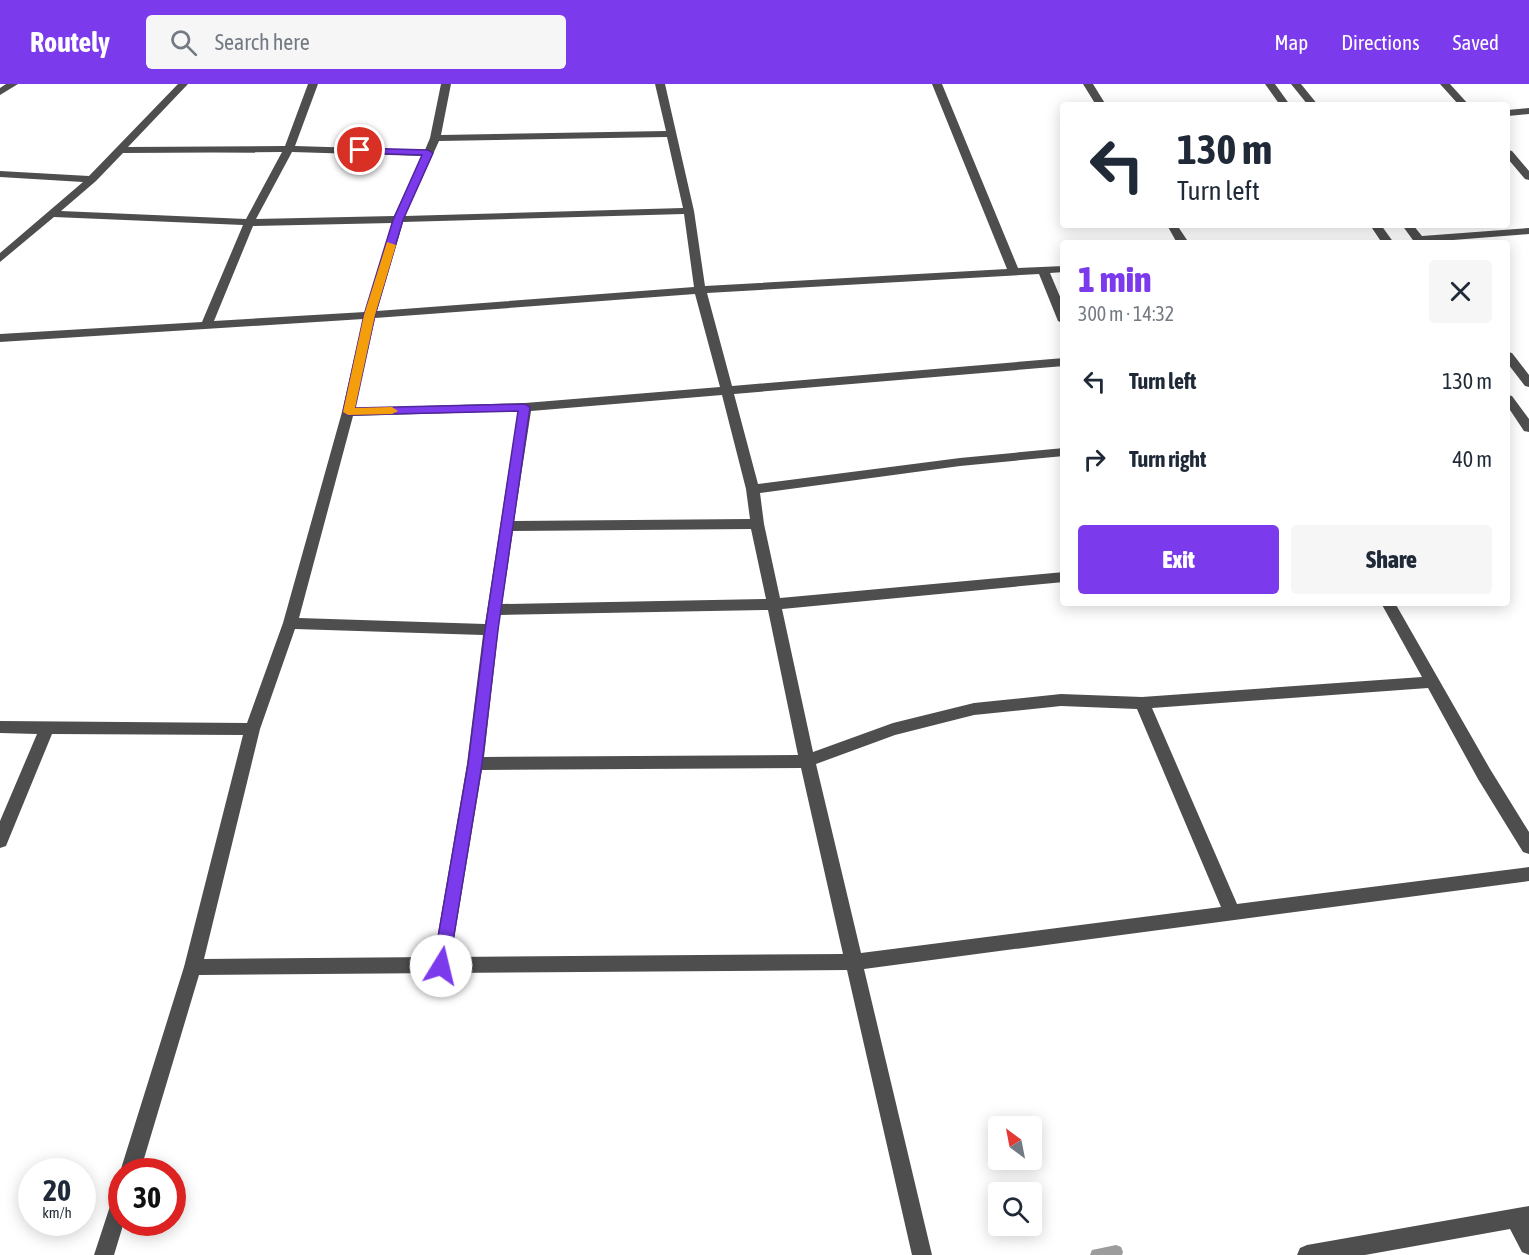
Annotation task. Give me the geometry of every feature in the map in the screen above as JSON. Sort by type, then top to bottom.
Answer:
[{"type":"street","points":[[0,92],[13,84]]},
{"type":"street","points":[[0,258],[92,179],[183,84]]},
{"type":"street","points":[[207,325],[249,223],[289,148],[313,84]]},
{"type":"street","points":[[134,1158],[193,967],[252,729],[290,623],[348,412],[370,315],[398,220],[435,138],[446,84]]},
{"type":"street","points":[[660,84],[689,211],[700,290],[753,489],[757,524],[807,761],[922,1255]]},
{"type":"street","points":[[937,84],[1014,272]]},
{"type":"street","points":[[1088,84],[1099,102]]},
{"type":"street","points":[[1270,84],[1283,102]]},
{"type":"street","points":[[1296,84],[1311,102]]},
{"type":"street","points":[[1445,84],[1461,102]]},
{"type":"street","points":[[1510,113],[1529,111]]},
{"type":"street","points":[[435,138],[670,134]]},
{"type":"street","points":[[121,150],[289,148],[428,153]]},
{"type":"street","points":[[1510,154],[1529,155]]},
{"type":"street","points":[[1510,155],[1529,177]]},
{"type":"street","points":[[0,174],[92,179]]},
{"type":"street","points":[[53,214],[249,223],[689,211]]},
{"type":"street","points":[[1409,228],[1419,240]]},
{"type":"street","points":[[1431,240],[1529,231]]},
{"type":"street","points":[[0,338],[370,315],[700,290],[1060,269]]},
{"type":"street","points":[[1043,270],[1060,311]]},
{"type":"street","points":[[1510,359],[1529,383]]},
{"type":"street","points":[[348,412],[525,407],[1060,362]]},
{"type":"street","points":[[1510,402],[1529,428]]},
{"type":"street","points":[[441,966],[475,764],[491,630],[509,526],[525,407]]},
{"type":"street","points":[[753,489],[960,462],[1060,452]]},
{"type":"street","points":[[509,526],[757,524]]},
{"type":"street","points":[[495,610],[775,604],[1060,576]]},
{"type":"street","points":[[1390,606],[1484,774],[1529,847]]},
{"type":"street","points":[[290,623],[491,630]]},
{"type":"street","points":[[475,764],[807,761],[893,729],[974,709],[1060,700],[1142,703],[1433,682]]},
{"type":"street","points":[[1142,703],[1232,913]]},
{"type":"street","points":[[0,727],[252,729]]},
{"type":"street","points":[[0,841],[47,727]]},
{"type":"street","points":[[193,967],[855,962],[1529,874]]},
{"type":"street","points":[[1306,1255],[1522,1217],[1529,1245]]},
{"type":"street","points":[[104,1255],[110,1236]]},
{"type":"waterway","points":[[1097,1255],[1116,1252]]},
{"type":"slow traffic","points":[[391,245],[370,315],[348,412],[392,411]]},
{"type":"route","points":[[360,150],[428,153],[398,220],[370,315],[348,412],[525,407],[509,526],[491,630],[475,764],[441,966]]}]
